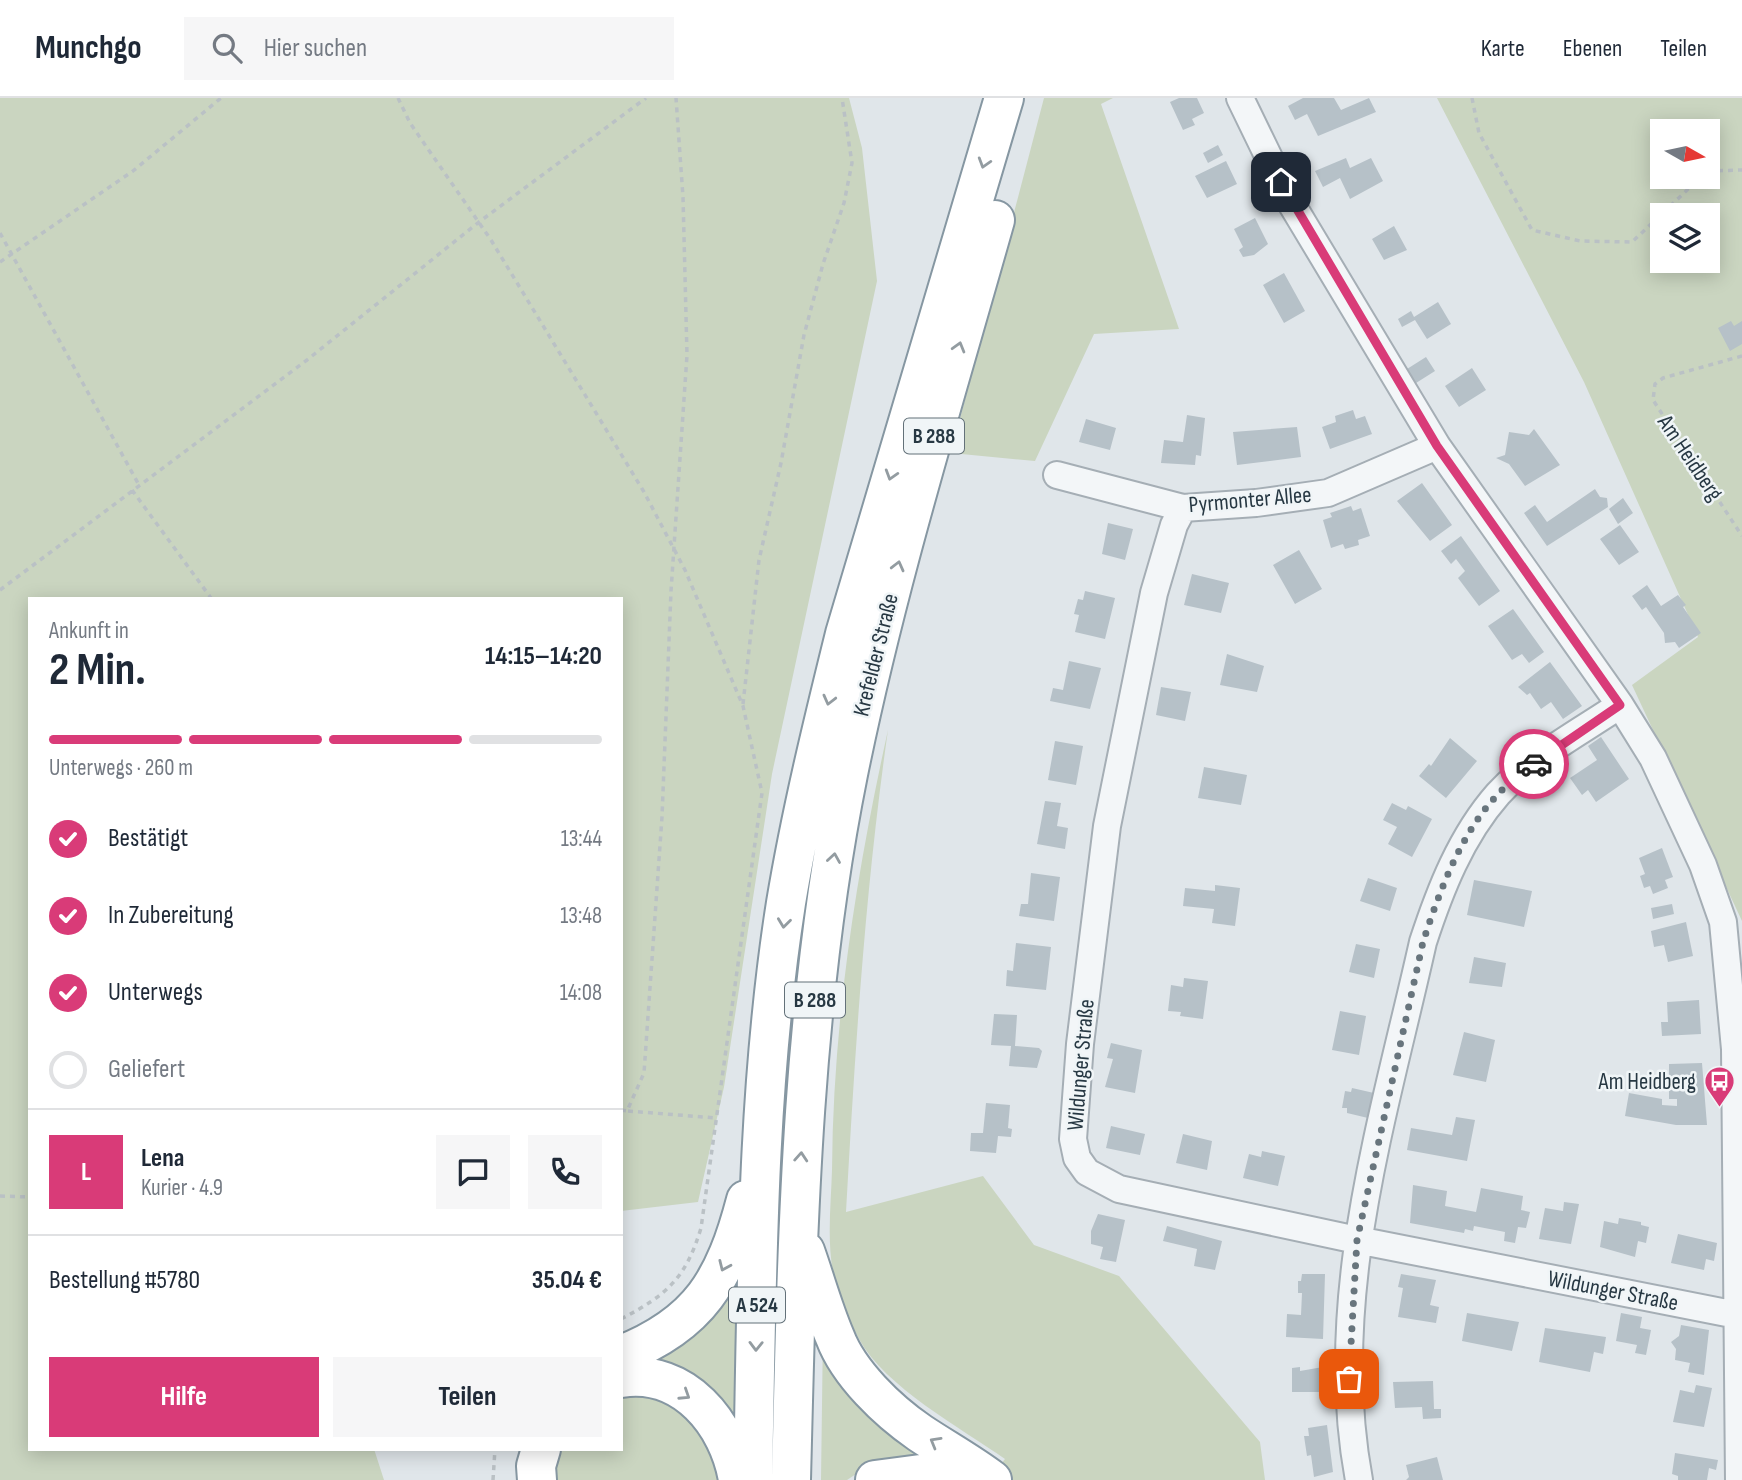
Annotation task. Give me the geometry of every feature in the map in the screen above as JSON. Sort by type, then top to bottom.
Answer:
[{"type":"highway","name":"Krefelder Straße","points":[[763,1131],[786,904],[825,714],[866,558],[1004,98]]},
{"type":"highway","name":"Krefelder Straße","points":[[797,1226],[808,1057],[848,776],[905,538],[1029,98]]},
{"type":"highway","points":[[623,1354],[667,1333],[689,1317],[706,1299],[733,1247],[763,1131]]},
{"type":"highway","name":"A 524","points":[[753,1480],[763,1131]]},
{"type":"highway","points":[[797,1226],[835,1340],[853,1368],[882,1401],[919,1432],[962,1457],[992,1480]]},
{"type":"highway","name":"A 524","points":[[791,1480],[797,1226]]},
{"type":"highway","points":[[623,1378],[649,1378],[669,1385],[707,1410],[723,1430],[738,1480]]},
{"type":"highway","points":[[523,1480],[525,1451]]},
{"type":"highway","points":[[537,1480],[536,1466],[540,1451]]},
{"type":"highway","points":[[875,1480],[928,1474],[948,1480]]},
{"type":"street","points":[[1240,98],[1291,203],[1437,446],[1620,705],[1653,758],[1732,919],[1740,1316],[1739,1480]]},
{"type":"street","name":"Pyrmonter Allee","points":[[1057,475],[1183,508],[1256,503],[1328,493],[1437,446]]},
{"type":"street","name":"Wildunger Straße","points":[[1183,508],[1174,526],[1154,593],[1107,826],[1080,1044],[1073,1139],[1077,1158],[1087,1172],[1119,1189],[1357,1240],[1740,1316]]},
{"type":"street","points":[[1359,1480],[1350,1419],[1348,1359],[1357,1240],[1423,942],[1437,898],[1457,856],[1499,793],[1542,757],[1620,705]]},
{"type":"path","points":[[0,262],[133,171],[221,98]]},
{"type":"path","points":[[398,98],[410,123],[479,222],[644,492],[673,547],[743,706],[762,793],[701,1228],[694,1253],[675,1284],[651,1303],[623,1318]]},
{"type":"path","points":[[0,590],[307,360],[479,222],[646,98]]},
{"type":"path","points":[[676,98],[684,221],[687,355],[673,547],[662,817],[644,1073],[624,1110],[716,1118]]},
{"type":"path","points":[[743,706],[760,560],[804,335],[822,264],[844,203],[852,163],[842,98]]},
{"type":"path","points":[[1472,98],[1479,133],[1532,230],[1580,241],[1632,242],[1688,189]]},
{"type":"path","points":[[1720,171],[1742,170]]},
{"type":"path","points":[[0,233],[139,485]]},
{"type":"path","name":"Am Heidberg","points":[[1742,356],[1663,378],[1655,384],[1653,400],[1742,536]]},
{"type":"path","points":[[132,490],[210,597]]},
{"type":"path","points":[[0,1196],[28,1196]]},
{"type":"path","points":[[493,1480],[495,1451]]},
{"type":"green space","points":[[0,98],[849,98],[862,148],[877,281],[772,774],[724,1087],[698,1202],[623,1211],[623,597],[28,597],[28,1451],[375,1451],[384,1480],[0,1480]]},
{"type":"green space","points":[[1044,98],[1113,98],[1101,104],[1179,329],[1094,334],[1035,461],[951,453]]},
{"type":"green space","points":[[1437,98],[1742,98],[1742,921],[1632,685],[1698,637],[1584,382]]},
{"type":"green space","points":[[888,730],[867,910],[846,1212],[983,1176],[1034,1245],[1119,1276],[1260,1442],[1265,1480],[1008,1480],[997,1469],[1005,1459],[905,1390],[871,1357],[859,1339],[837,1288],[832,1268],[830,1226],[833,1114],[848,948]]},
{"type":"green space","points":[[741,1264],[735,1417],[623,1366]]},
{"type":"green space","points":[[823,1329],[965,1466],[862,1470],[847,1480],[821,1480]]},
{"type":"green space","points":[[623,1390],[687,1406],[726,1480],[545,1480],[546,1451],[623,1451]]},
{"type":"building","points":[[1179,98],[1197,98],[1204,113],[1192,119],[1195,125],[1183,130],[1170,102]]},
{"type":"building","points":[[1303,98],[1334,98],[1341,110],[1369,98],[1376,112],[1318,136],[1307,114],[1295,120],[1288,106]]},
{"type":"building","points":[[1218,145],[1223,155],[1208,163],[1203,153]]},
{"type":"building","points":[[1346,158],[1350,168],[1371,158],[1383,181],[1350,199],[1340,178],[1323,187],[1315,171]]},
{"type":"building","points":[[1226,161],[1237,184],[1207,198],[1195,176]]},
{"type":"building","points":[[1255,218],[1268,244],[1254,255],[1243,257],[1239,250],[1243,247],[1234,229]]},
{"type":"building","points":[[1394,226],[1407,250],[1384,260],[1372,239]]},
{"type":"building","points":[[1284,273],[1305,311],[1284,323],[1263,285]]},
{"type":"building","points":[[1438,302],[1451,324],[1427,339],[1415,320],[1402,327],[1398,319],[1411,311],[1414,317]]},
{"type":"building","points":[[1731,321],[1734,326],[1742,321],[1742,344],[1730,351],[1718,328]]},
{"type":"building","points":[[1426,357],[1435,371],[1416,383],[1407,369]]},
{"type":"building","points":[[1472,368],[1486,390],[1459,407],[1445,386]]},
{"type":"building","points":[[1353,410],[1356,419],[1365,416],[1372,434],[1330,449],[1322,427],[1336,422],[1335,416]]},
{"type":"building","points":[[1187,415],[1205,418],[1201,456],[1196,455],[1195,465],[1161,463],[1164,440],[1183,442]]},
{"type":"building","points":[[1086,419],[1116,428],[1110,450],[1079,442]]},
{"type":"building","points":[[1297,427],[1301,457],[1237,465],[1233,432]]},
{"type":"building","points":[[1534,429],[1560,465],[1525,486],[1509,464],[1496,458],[1505,455],[1509,432],[1529,435]]},
{"type":"building","points":[[1422,483],[1452,525],[1430,541],[1397,501]]},
{"type":"building","points":[[1595,489],[1600,497],[1607,498],[1608,507],[1547,546],[1524,513],[1535,505],[1547,522]]},
{"type":"building","points":[[1623,498],[1633,513],[1618,524],[1609,509]]},
{"type":"building","points":[[1351,506],[1353,511],[1361,508],[1370,536],[1358,540],[1359,545],[1345,549],[1343,544],[1331,548],[1323,520],[1332,517],[1330,513]]},
{"type":"building","points":[[1108,523],[1133,529],[1125,560],[1102,554]]},
{"type":"building","points":[[1620,525],[1639,552],[1619,565],[1600,539]]},
{"type":"building","points":[[1461,536],[1500,591],[1479,606],[1458,578],[1465,571],[1456,559],[1451,564],[1441,551]]},
{"type":"building","points":[[1299,550],[1322,589],[1295,604],[1273,565]]},
{"type":"building","points":[[1192,574],[1229,583],[1221,613],[1184,605]]},
{"type":"building","points":[[1647,585],[1661,606],[1678,595],[1701,633],[1679,648],[1675,642],[1665,643],[1664,633],[1646,607],[1642,610],[1632,596]]},
{"type":"building","points":[[1085,591],[1115,598],[1105,639],[1075,632],[1079,615],[1074,614],[1078,599],[1083,600]]},
{"type":"building","points":[[1513,609],[1544,652],[1529,663],[1522,654],[1512,660],[1488,626]]},
{"type":"building","points":[[1227,654],[1264,666],[1257,692],[1220,685]]},
{"type":"building","points":[[1069,661],[1101,668],[1090,709],[1050,701],[1053,688],[1063,690]]},
{"type":"building","points":[[1550,662],[1582,706],[1563,719],[1551,702],[1541,709],[1530,693],[1527,695],[1518,687]]},
{"type":"building","points":[[1161,687],[1191,692],[1185,721],[1156,715]]},
{"type":"building","points":[[1601,737],[1629,779],[1596,802],[1588,790],[1582,795],[1570,778],[1597,760],[1588,746]]},
{"type":"building","points":[[1450,738],[1477,761],[1446,798],[1419,776],[1429,764],[1431,766]]},
{"type":"building","points":[[1055,741],[1083,746],[1076,785],[1048,780]]},
{"type":"building","points":[[1204,767],[1247,775],[1241,805],[1198,798]]},
{"type":"building","points":[[1045,801],[1061,803],[1057,826],[1068,828],[1065,849],[1037,844]]},
{"type":"building","points":[[1392,803],[1406,810],[1408,806],[1432,819],[1412,857],[1388,844],[1397,827],[1383,820]]},
{"type":"building","points":[[1662,848],[1673,877],[1665,880],[1668,888],[1653,894],[1650,886],[1644,888],[1640,876],[1645,874],[1639,858]]},
{"type":"building","points":[[1031,873],[1060,877],[1054,921],[1019,916],[1021,904],[1028,904]]},
{"type":"building","points":[[1368,878],[1397,888],[1390,911],[1360,901]]},
{"type":"building","points":[[1474,880],[1532,891],[1524,927],[1467,915]]},
{"type":"building","points":[[1215,885],[1240,888],[1235,926],[1212,923],[1214,909],[1183,906],[1185,888],[1215,891]]},
{"type":"building","points":[[1672,904],[1674,914],[1653,919],[1651,908]]},
{"type":"building","points":[[1686,922],[1693,956],[1668,962],[1664,945],[1654,947],[1651,931]]},
{"type":"building","points":[[1016,943],[1051,947],[1046,990],[1006,986],[1007,970],[1013,971]]},
{"type":"building","points":[[1356,944],[1380,949],[1374,978],[1349,972]]},
{"type":"building","points":[[1474,957],[1506,963],[1502,987],[1469,983]]},
{"type":"building","points":[[1184,978],[1208,981],[1203,1019],[1180,1016],[1181,1012],[1168,1011],[1171,985],[1183,987]]},
{"type":"building","points":[[1699,1000],[1701,1034],[1662,1036],[1661,1022],[1668,1022],[1667,1002]]},
{"type":"building","points":[[1340,1011],[1366,1016],[1359,1055],[1332,1050]]},
{"type":"building","points":[[994,1014],[1017,1015],[1015,1046],[1039,1048],[1042,1051],[1037,1068],[1009,1066],[1011,1046],[991,1045]]},
{"type":"building","points":[[1464,1032],[1495,1040],[1486,1082],[1453,1075]]},
{"type":"building","points":[[1111,1043],[1142,1050],[1135,1093],[1105,1087],[1113,1059],[1107,1058]]},
{"type":"building","points":[[1702,1063],[1707,1125],[1676,1125],[1625,1116],[1629,1093],[1662,1099],[1662,1105],[1677,1106],[1677,1099],[1669,1099],[1669,1064]]},
{"type":"building","points":[[1352,1088],[1374,1093],[1368,1118],[1347,1113],[1347,1108],[1342,1108],[1345,1091],[1351,1092]]},
{"type":"building","points":[[986,1103],[1010,1105],[1008,1128],[1012,1129],[1011,1137],[998,1136],[996,1153],[970,1151],[971,1133],[983,1133]]},
{"type":"building","points":[[1456,1117],[1475,1120],[1467,1161],[1407,1150],[1411,1128],[1452,1135]]},
{"type":"building","points":[[1111,1126],[1145,1134],[1140,1155],[1106,1148]]},
{"type":"building","points":[[1183,1134],[1212,1141],[1207,1170],[1176,1163]]},
{"type":"building","points":[[1262,1151],[1285,1156],[1278,1186],[1243,1178],[1249,1154],[1261,1157]]},
{"type":"building","points":[[1413,1185],[1447,1191],[1445,1206],[1476,1212],[1481,1188],[1523,1196],[1521,1210],[1530,1212],[1526,1228],[1518,1227],[1515,1243],[1504,1241],[1505,1232],[1474,1226],[1473,1231],[1465,1229],[1464,1233],[1410,1223]]},
{"type":"building","points":[[1564,1202],[1579,1204],[1571,1244],[1539,1239],[1545,1208],[1563,1211]]},
{"type":"building","points":[[1098,1214],[1125,1220],[1116,1262],[1100,1259],[1103,1247],[1091,1244],[1091,1231]]},
{"type":"building","points":[[1619,1218],[1641,1222],[1641,1225],[1649,1227],[1646,1243],[1638,1241],[1635,1257],[1600,1247],[1604,1221],[1618,1224]]},
{"type":"building","points":[[1167,1226],[1222,1241],[1215,1270],[1194,1266],[1197,1249],[1163,1241]]},
{"type":"building","points":[[1678,1234],[1717,1243],[1714,1261],[1706,1259],[1704,1270],[1671,1263]]},
{"type":"building","points":[[1302,1274],[1325,1274],[1323,1339],[1286,1337],[1287,1314],[1301,1315],[1302,1293],[1298,1293],[1298,1281],[1301,1281]]},
{"type":"building","points":[[1401,1274],[1436,1280],[1430,1305],[1439,1307],[1436,1323],[1398,1317],[1403,1288],[1398,1287]]},
{"type":"building","points":[[1467,1313],[1519,1322],[1512,1351],[1462,1341]]},
{"type":"building","points":[[1621,1313],[1642,1317],[1640,1328],[1651,1330],[1646,1355],[1635,1353],[1637,1345],[1616,1341]]},
{"type":"building","points":[[1681,1325],[1709,1330],[1704,1375],[1688,1372],[1690,1363],[1675,1360],[1676,1349],[1671,1342],[1679,1336]]},
{"type":"building","points":[[1545,1328],[1606,1337],[1603,1354],[1594,1352],[1590,1372],[1539,1362]]},
{"type":"building","points":[[1300,1367],[1300,1371],[1323,1367],[1324,1392],[1292,1392],[1292,1368]]},
{"type":"building","points":[[1433,1381],[1434,1409],[1441,1409],[1441,1418],[1423,1419],[1422,1407],[1395,1408],[1393,1382]]},
{"type":"building","points":[[1696,1385],[1712,1388],[1704,1427],[1673,1422],[1680,1390],[1694,1393]]},
{"type":"building","points":[[1327,1425],[1333,1472],[1314,1477],[1311,1455],[1307,1456],[1304,1436],[1309,1436],[1308,1428]]},
{"type":"building","points":[[1675,1453],[1718,1460],[1716,1470],[1709,1468],[1707,1480],[1678,1480],[1678,1476],[1672,1474]]},
{"type":"building","points":[[1437,1457],[1443,1480],[1406,1480],[1409,1477],[1406,1465]]},
{"type":"way so far","points":[[1349,1379],[1348,1359],[1357,1240],[1423,942],[1437,898],[1457,856],[1477,823],[1499,793],[1534,764]]},
{"type":"place","name":"Am Heidberg","points":[[1719,1109]]},
{"type":"route","points":[[1281,182],[1437,446],[1620,705],[1534,764]]}]
